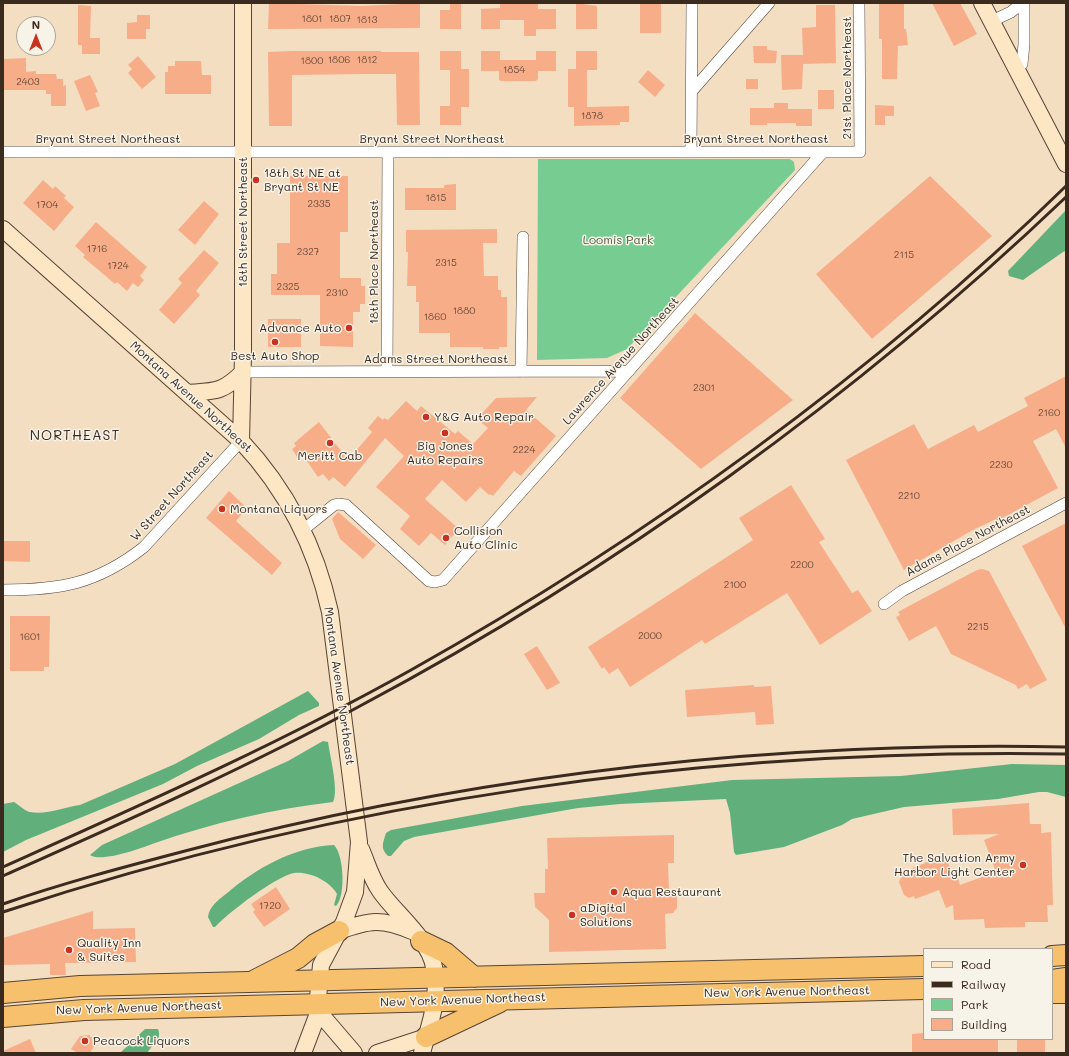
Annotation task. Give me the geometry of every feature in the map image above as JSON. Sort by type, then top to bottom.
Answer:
[{"type":"highway","points":[[250,983],[298,958],[315,944],[339,931]]},
{"type":"highway","points":[[418,937],[446,953],[474,978]]},
{"type":"highway","points":[[1053,956],[1066,955]]},
{"type":"highway","name":"New York Avenue Northeast","points":[[3,993],[74,987],[923,966]]},
{"type":"highway","points":[[821,969],[822,991]]},
{"type":"highway","points":[[688,972],[688,994]]},
{"type":"highway","points":[[1053,980],[1066,978]]},
{"type":"highway","name":"New York Avenue Northeast","points":[[3,1017],[72,1010],[319,1006],[435,1001],[923,989]]},
{"type":"highway","points":[[1053,993],[1066,993]]},
{"type":"highway","points":[[424,1045],[508,999]]},
{"type":"main road","name":"18th Street Northeast","points":[[241,441],[243,372],[243,3]]},
{"type":"main road","points":[[982,3],[1063,159]]},
{"type":"main road","name":"Montana Avenue Northeast","points":[[3,229],[241,441],[272,478],[303,530],[320,575],[330,612],[359,842],[355,892],[351,906],[339,931],[323,958],[318,981],[319,1006]]},
{"type":"main road","points":[[187,392],[215,391],[225,388],[243,372]]},
{"type":"main road","name":"Montana Avenue Northeast","points":[[359,842],[371,875],[379,890],[418,937],[432,960],[435,978],[434,1016],[424,1045]]},
{"type":"main road","points":[[339,931],[364,922],[377,921],[391,923],[418,937]]},
{"type":"main road","points":[[303,1053],[319,1006]]},
{"type":"main road","points":[[319,1006],[327,1023],[346,1041],[354,1053]]},
{"type":"main road","points":[[378,1053],[424,1045]]},
{"type":"street","points":[[691,152],[692,3]]},
{"type":"street","points":[[692,91],[769,3]]},
{"type":"street","name":"21st Place Northeast","points":[[859,3],[860,152]]},
{"type":"street","points":[[992,21],[1011,12],[1023,3]]},
{"type":"street","points":[[1022,64],[1024,44],[1023,3]]},
{"type":"street","name":"Bryant Street Northeast","points":[[3,152],[860,152]]},
{"type":"street","name":"18th Place Northeast","points":[[387,371],[388,152]]},
{"type":"street","name":"Lawrence Avenue Northeast","points":[[303,530],[334,505],[346,505],[424,578],[435,582],[446,578],[823,152]]},
{"type":"street","points":[[521,372],[523,236]]},
{"type":"street","name":"Adams Street Northeast","points":[[243,372],[629,371]]},
{"type":"street","name":"W Street Northeast","points":[[3,590],[43,589],[73,584],[100,574],[126,560],[144,547],[241,441]]},
{"type":"street","name":"Adams Place Northeast","points":[[884,604],[902,591],[1066,503]]},
{"type":"green space","name":"Loomis Park","points":[[538,159],[790,159],[794,162],[795,170],[627,349],[607,358],[537,360]]},
{"type":"green space","points":[[1066,210],[1066,251],[1023,280],[1009,276],[1008,271]]},
{"type":"green space","points":[[308,691],[319,703],[319,706],[299,715],[259,739],[197,766],[163,784],[26,840],[3,852],[3,804],[14,802],[30,812],[36,813],[49,812],[80,805],[175,764]]},
{"type":"green space","points":[[323,741],[328,742],[335,782],[335,797],[333,802],[265,813],[221,823],[112,856],[95,857],[90,855],[102,845],[288,761]]},
{"type":"green space","points":[[1012,764],[1066,765],[1066,797],[1047,792],[1039,792],[998,799],[904,807],[852,819],[842,825],[784,847],[736,855],[734,852],[730,813],[726,799],[620,804],[578,808],[414,837],[404,841],[391,856],[388,856],[385,853],[383,848],[386,833],[391,830],[522,806],[732,780],[901,776]]},
{"type":"green space","points":[[334,845],[340,857],[342,866],[341,894],[336,906],[334,905],[337,894],[334,889],[324,881],[312,875],[294,873],[264,888],[241,904],[215,927],[213,927],[208,917],[214,904],[250,876],[276,860],[304,850]]},
{"type":"green space","points":[[145,1029],[158,1029],[159,1032],[159,1037],[147,1053],[120,1053]]},
{"type":"building","points":[[269,3],[363,6],[420,3],[420,28],[268,29]]},
{"type":"building","points":[[450,3],[461,3],[461,29],[440,29],[440,10],[450,10]]},
{"type":"building","points":[[500,3],[538,3],[538,9],[556,9],[556,29],[536,29],[536,36],[524,36],[524,20],[500,20],[500,29],[481,29],[481,9],[500,8]]},
{"type":"building","points":[[576,3],[597,6],[597,29],[576,29]]},
{"type":"building","points":[[640,3],[661,3],[661,33],[640,33]]},
{"type":"building","points":[[879,3],[904,3],[904,29],[906,29],[908,45],[898,46],[897,79],[882,79],[882,39],[879,39]]},
{"type":"building","points":[[932,3],[960,3],[977,34],[954,46]]},
{"type":"building","points":[[78,5],[91,6],[90,38],[100,38],[100,54],[82,54],[82,45],[78,45]]},
{"type":"building","points":[[816,5],[835,5],[836,63],[803,64],[802,89],[782,90],[781,55],[803,55],[802,28],[816,27]]},
{"type":"building","points":[[137,15],[150,15],[150,29],[146,29],[146,39],[127,39],[127,23],[137,22]]},
{"type":"building","points":[[753,46],[767,46],[767,50],[777,51],[776,63],[754,63]]},
{"type":"building","points":[[440,51],[461,51],[461,69],[469,69],[469,107],[461,107],[461,125],[440,125],[440,106],[450,106],[450,70],[440,70]]},
{"type":"building","points":[[481,51],[500,51],[500,60],[536,60],[536,51],[556,51],[556,71],[538,71],[538,79],[536,81],[501,81],[499,80],[499,71],[481,71]]},
{"type":"building","points":[[576,51],[597,51],[597,70],[587,70],[587,107],[629,106],[629,122],[620,122],[620,125],[574,126],[574,107],[568,107],[568,69],[576,69]]},
{"type":"building","points":[[268,52],[419,52],[420,125],[397,125],[396,74],[363,74],[292,75],[292,126],[269,126]]},
{"type":"building","points":[[138,56],[156,77],[142,89],[128,73],[132,69],[128,65]]},
{"type":"building","points":[[26,58],[26,72],[36,71],[36,74],[56,74],[57,79],[63,79],[63,86],[66,85],[66,106],[51,106],[51,94],[46,94],[46,90],[3,90],[3,59]]},
{"type":"building","points":[[175,61],[201,61],[202,75],[211,75],[211,94],[165,94],[165,72],[168,72],[168,66],[175,66]]},
{"type":"building","points":[[648,70],[665,85],[655,97],[638,82]]},
{"type":"building","points":[[90,75],[98,92],[95,93],[100,106],[86,111],[74,81]]},
{"type":"building","points":[[746,79],[758,79],[758,89],[746,89]]},
{"type":"building","points":[[818,90],[834,90],[834,109],[818,109]]},
{"type":"building","points":[[774,103],[788,103],[788,109],[812,109],[812,126],[796,126],[796,123],[767,123],[767,125],[750,125],[750,108],[774,108]]},
{"type":"building","points":[[875,105],[894,106],[894,116],[885,116],[885,125],[875,125]]},
{"type":"building","points":[[290,176],[348,176],[348,232],[340,232],[340,278],[361,278],[361,286],[365,286],[365,304],[360,304],[360,312],[353,312],[353,347],[320,346],[320,295],[271,295],[271,274],[277,274],[277,243],[290,243]]},
{"type":"building","points":[[930,176],[992,236],[872,339],[816,274]]},
{"type":"building","points":[[43,180],[53,189],[55,186],[66,196],[64,198],[74,207],[54,231],[23,203]]},
{"type":"building","points":[[456,184],[456,210],[405,210],[405,188],[444,188],[444,185]]},
{"type":"building","points":[[204,201],[219,214],[195,245],[178,230]]},
{"type":"building","points":[[96,222],[147,267],[140,276],[144,280],[138,287],[133,283],[127,291],[117,282],[115,284],[83,257],[85,255],[75,246]]},
{"type":"building","points":[[497,229],[497,243],[483,243],[484,276],[498,276],[498,290],[501,290],[501,297],[507,297],[507,347],[499,347],[499,349],[483,349],[483,347],[450,347],[450,333],[419,333],[419,302],[416,302],[416,286],[407,286],[408,252],[406,252],[406,230]]},
{"type":"building","points":[[204,250],[219,263],[196,291],[200,295],[174,324],[159,310],[182,283],[178,279]]},
{"type":"building","points":[[695,313],[793,400],[701,469],[620,398]]},
{"type":"building","points":[[268,319],[301,319],[301,347],[268,347]]},
{"type":"building","points":[[1066,376],[1066,448],[1056,429],[1033,441],[1058,488],[997,521],[996,519],[971,531],[904,570],[846,460],[914,424],[928,449],[974,425],[978,432],[1028,406],[1024,398]]},
{"type":"building","points":[[537,397],[526,410],[556,436],[521,476],[514,471],[493,496],[490,494],[489,495],[480,487],[466,502],[442,480],[425,499],[459,529],[445,545],[431,533],[419,546],[400,529],[410,516],[376,487],[404,456],[385,438],[345,487],[333,477],[329,481],[323,474],[318,477],[302,454],[297,457],[292,449],[296,446],[294,443],[319,422],[348,460],[372,432],[368,428],[378,416],[383,420],[384,418],[388,420],[406,401],[417,411],[421,406],[455,434],[458,431],[473,444],[488,428],[477,419],[496,398]]},
{"type":"building","points":[[791,485],[825,539],[819,542],[852,593],[858,590],[872,611],[820,645],[787,593],[705,644],[702,640],[630,687],[618,668],[609,674],[604,667],[602,669],[588,647],[753,540],[739,518]]},
{"type":"building","points":[[229,491],[247,508],[236,521],[282,563],[272,575],[206,518]]},
{"type":"building","points":[[338,512],[376,545],[363,559],[340,539],[332,519]]},
{"type":"building","points":[[1066,523],[1066,629],[1022,546]]},
{"type":"building","points":[[3,541],[30,541],[30,562],[3,561]]},
{"type":"building","points":[[982,569],[989,571],[1047,680],[1030,689],[1027,684],[1018,689],[1016,685],[951,654],[936,626],[909,641],[896,617],[900,615],[898,612],[977,570]]},
{"type":"building","points":[[10,616],[50,616],[49,667],[44,667],[44,671],[10,671]]},
{"type":"building","points":[[537,646],[560,683],[547,690],[524,654]]},
{"type":"building","points":[[754,685],[754,687],[771,686],[774,724],[756,725],[755,712],[687,717],[685,690]]},
{"type":"building","name":"The Salvation Army Harbor Light Center","points":[[1029,803],[1030,824],[1041,824],[1041,833],[1051,832],[1053,905],[1047,905],[1048,922],[1025,922],[1025,927],[985,928],[984,919],[954,920],[953,905],[946,908],[939,890],[915,899],[914,896],[909,898],[904,895],[899,882],[901,877],[906,875],[905,871],[945,855],[955,880],[958,879],[960,885],[996,872],[984,840],[999,834],[953,835],[952,809]]},
{"type":"building","points":[[674,835],[674,863],[668,863],[669,891],[677,890],[677,908],[673,913],[665,914],[666,949],[549,952],[549,920],[535,907],[534,893],[545,893],[545,869],[548,869],[547,838]]},
{"type":"building","points":[[276,887],[290,909],[264,927],[253,912],[255,910],[251,904]]},
{"type":"building","name":"Quality Inn & Suites","points":[[93,911],[93,929],[135,928],[136,962],[65,963],[66,975],[50,975],[50,964],[3,965],[3,938]]},
{"type":"building","points":[[923,1033],[923,1040],[998,1040],[998,1053],[912,1053],[912,1034]]},
{"type":"building","name":"Peacock Liquors","points":[[90,1035],[90,1037],[94,1037],[94,1046],[90,1053],[78,1053],[71,1049],[80,1036]]},
{"type":"building","points":[[30,1039],[36,1053],[3,1053],[3,1051]]},
{"type":"building","points":[[1017,1040],[1045,1040],[1045,1053],[1017,1053]]},
{"type":"railway","points":[[3,867],[209,773],[311,723],[411,670],[498,620],[584,566],[670,509],[754,449],[836,387],[916,322],[993,255],[1066,186]]},
{"type":"railway","points":[[3,876],[94,836],[272,752],[360,706],[455,653],[549,597],[641,538],[730,476],[818,410],[903,342],[986,271],[1066,197]]},
{"type":"railway","points":[[3,904],[116,869],[293,824],[402,802],[512,783],[622,768],[733,757],[844,750],[955,747],[1066,747]]},
{"type":"railway","points":[[3,912],[132,873],[263,839],[395,811],[528,788],[662,772],[797,760],[931,754],[1066,754]]},
{"type":"place","name":"18th St NE at Bryant St NE","points":[[256,180]]},
{"type":"place","name":"Advance Auto","points":[[349,328]]},
{"type":"place","name":"Best Auto Shop","points":[[275,342]]},
{"type":"place","name":"Y&G Auto Repair","points":[[426,417]]},
{"type":"place","name":"Big Jones Auto Repairs","points":[[445,433]]},
{"type":"place","name":"Meritt Cab","points":[[330,443]]},
{"type":"place","name":"Montana Liquors","points":[[222,509]]},
{"type":"place","name":"Collision Auto Clinic","points":[[446,538]]},
{"type":"place","name":"The Salvation Army Harbor Light Center","points":[[1023,865]]},
{"type":"place","name":"Aqua Restaurant","points":[[614,892]]},
{"type":"place","name":"aDigital Solutions","points":[[572,915]]},
{"type":"place","name":"Quality Inn & Suites","points":[[69,950]]},
{"type":"place","name":"Peacock Liquors","points":[[85,1041]]},
{"type":"district","name":"NORTHEAST","points":[[75,436]]}]
